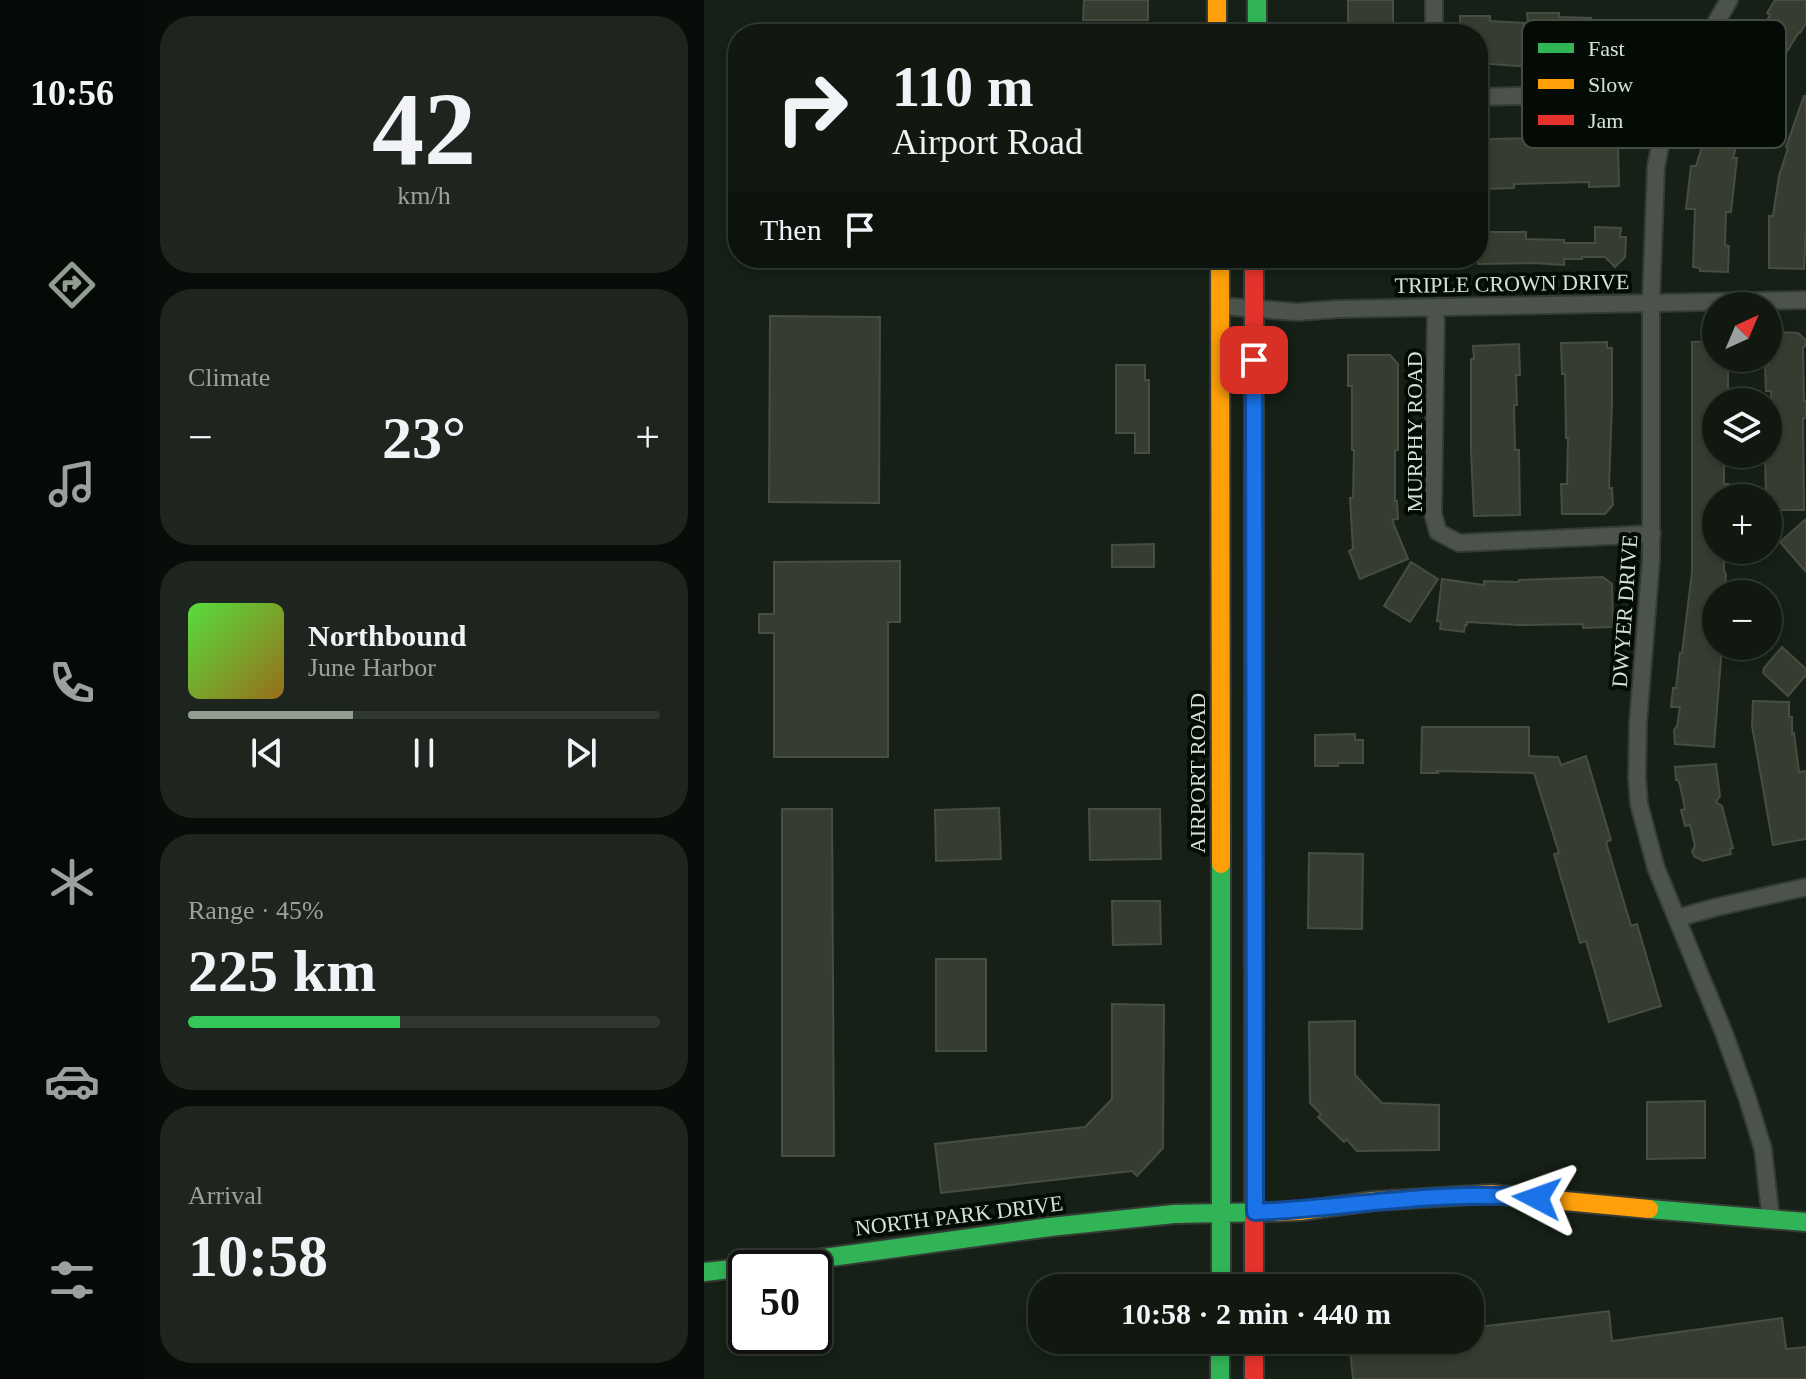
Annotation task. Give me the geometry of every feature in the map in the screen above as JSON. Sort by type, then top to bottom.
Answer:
[{"type":"main road","points":[[1217,0],[1217,24]]},
{"type":"main road","points":[[1257,0],[1257,24]]},
{"type":"main road","name":"AIRPORT ROAD","points":[[1220,268],[1221,1274]]},
{"type":"main road","points":[[1254,268],[1254,1274]]},
{"type":"main road","name":"NORTH PARK DRIVE","points":[[704,1272],[1065,1225],[1174,1214],[1300,1211],[1373,1201],[1491,1194],[1806,1222]]},
{"type":"main road","points":[[1220,1354],[1220,1379]]},
{"type":"main road","points":[[1254,1354],[1254,1379]]},
{"type":"street","points":[[1434,0],[1434,24]]},
{"type":"street","name":"DWYER DRIVE","points":[[1718,20],[1729,0]]},
{"type":"street","points":[[1488,97],[1522,96]]},
{"type":"street","name":"DWYER DRIVE","points":[[1660,148],[1656,167],[1651,302],[1652,534],[1638,723],[1639,804],[1656,868],[1747,1097],[1763,1149],[1771,1220]]},
{"type":"street","name":"TRIPLE CROWN DRIVE","points":[[1220,306],[1297,312],[1806,300]]},
{"type":"street","name":"MURPHY ROAD","points":[[1436,307],[1433,514],[1438,532],[1459,543],[1652,534]]},
{"type":"street","points":[[1677,918],[1806,887]]},
{"type":"building","points":[[1084,0],[1148,0],[1148,20],[1083,20]]},
{"type":"building","points":[[1348,0],[1393,0],[1393,24],[1348,24]]},
{"type":"building","points":[[1775,0],[1806,0],[1806,23],[1786,53],[1786,20],[1767,20],[1770,15],[1767,13]]},
{"type":"building","points":[[1527,13],[1559,13],[1559,17],[1591,18],[1591,20],[1528,20]]},
{"type":"building","points":[[1460,16],[1490,16],[1490,21],[1522,23],[1522,66],[1488,64],[1488,24],[1460,24]]},
{"type":"building","points":[[1804,96],[1804,269],[1769,268],[1769,216],[1773,216],[1786,147]]},
{"type":"building","points":[[1522,138],[1522,148],[1618,148],[1619,186],[1589,187],[1589,182],[1514,184],[1514,188],[1488,189],[1488,144],[1491,139]]},
{"type":"building","points":[[1702,148],[1736,148],[1731,212],[1726,212],[1728,272],[1700,271],[1700,268],[1693,267],[1695,209],[1686,209],[1691,166],[1696,166]]},
{"type":"building","points":[[1595,227],[1621,228],[1620,237],[1626,237],[1625,257],[1615,267],[1605,257],[1564,259],[1564,265],[1488,264],[1488,232],[1526,232],[1526,239],[1595,243]]},
{"type":"building","points":[[770,316],[880,317],[879,503],[769,502]]},
{"type":"building","points":[[1782,332],[1798,333],[1806,340],[1803,348],[1806,401],[1806,418],[1803,418],[1804,510],[1782,510],[1782,484],[1766,484],[1765,468],[1782,468],[1782,388],[1766,388],[1765,372],[1782,372]]},
{"type":"building","points":[[1607,342],[1607,348],[1612,348],[1609,488],[1612,488],[1613,505],[1605,514],[1562,514],[1561,484],[1567,484],[1568,438],[1561,343]]},
{"type":"building","points":[[1692,342],[1702,342],[1702,372],[1728,372],[1728,388],[1702,388],[1702,468],[1724,468],[1724,484],[1702,484],[1702,564],[1724,564],[1726,574],[1726,580],[1702,580],[1702,660],[1721,660],[1714,747],[1675,744],[1674,730],[1680,707],[1671,707],[1682,653],[1692,572]]},
{"type":"building","points":[[1519,344],[1520,375],[1516,375],[1517,405],[1514,405],[1515,450],[1519,450],[1520,515],[1474,516],[1471,451],[1473,346]]},
{"type":"building","points":[[1348,355],[1390,355],[1398,364],[1395,501],[1398,519],[1392,520],[1408,559],[1360,579],[1349,551],[1353,549],[1350,498],[1353,498],[1354,450]]},
{"type":"building","points":[[1116,365],[1145,365],[1145,380],[1149,380],[1149,453],[1135,453],[1135,433],[1116,433]]},
{"type":"building","points":[[1806,519],[1806,572],[1782,544],[1782,540]]},
{"type":"building","points":[[1154,544],[1154,567],[1112,567],[1112,545]]},
{"type":"building","points":[[900,561],[900,622],[888,622],[888,757],[774,757],[774,633],[759,633],[759,614],[774,614],[774,562]]},
{"type":"building","points":[[1411,562],[1438,579],[1410,622],[1384,606]]},
{"type":"building","points":[[1603,577],[1612,584],[1613,627],[1467,622],[1464,632],[1440,629],[1441,622],[1437,621],[1442,579],[1484,585],[1484,581]]},
{"type":"building","points":[[1782,647],[1806,669],[1806,675],[1788,696],[1763,673],[1771,660],[1782,660]]},
{"type":"building","points":[[1753,701],[1789,702],[1799,772],[1806,771],[1806,839],[1773,845],[1752,726]]},
{"type":"building","points":[[1422,727],[1529,727],[1529,756],[1558,757],[1561,765],[1586,756],[1611,840],[1606,842],[1631,926],[1637,924],[1661,1006],[1609,1022],[1586,941],[1580,943],[1554,854],[1559,853],[1534,773],[1421,773]]},
{"type":"building","points":[[1355,734],[1355,740],[1363,740],[1363,763],[1315,766],[1315,735]]},
{"type":"building","points":[[1716,764],[1720,796],[1716,802],[1722,806],[1733,848],[1730,849],[1731,854],[1703,861],[1692,851],[1695,846],[1690,825],[1685,826],[1681,810],[1685,809],[1675,767]]},
{"type":"building","points":[[999,808],[1001,859],[936,861],[935,810]]},
{"type":"building","points":[[782,809],[832,809],[834,1156],[782,1156]]},
{"type":"building","points":[[1089,809],[1160,809],[1161,859],[1090,860]]},
{"type":"building","points":[[1309,853],[1363,854],[1362,929],[1308,928]]},
{"type":"building","points":[[1112,901],[1160,901],[1161,944],[1113,945]]},
{"type":"building","points":[[936,959],[986,959],[986,1051],[936,1051]]},
{"type":"building","points":[[1112,1004],[1164,1005],[1163,1148],[1137,1176],[1132,1171],[941,1193],[935,1144],[1085,1127],[1112,1099]]},
{"type":"building","points":[[1355,1021],[1355,1075],[1382,1103],[1439,1105],[1439,1150],[1357,1151],[1318,1117],[1321,1114],[1310,1103],[1309,1022]]},
{"type":"building","points":[[1705,1101],[1705,1158],[1647,1159],[1647,1102]]},
{"type":"building","points":[[1609,1311],[1612,1341],[1782,1318],[1786,1349],[1806,1347],[1806,1379],[1353,1379],[1350,1354],[1484,1354],[1484,1326]]},
{"type":"traffic: fast","points":[[1257,0],[1257,24]]},
{"type":"traffic: fast","points":[[1254,583],[1254,1112]]},
{"type":"traffic: fast","points":[[1221,864],[1221,1274]]},
{"type":"traffic: fast","points":[[1649,1209],[1806,1222]]},
{"type":"traffic: fast","points":[[704,1272],[1050,1227],[1174,1214],[1267,1212]]},
{"type":"traffic: fast","points":[[1220,1354],[1220,1379]]},
{"type":"traffic: slow","points":[[1217,0],[1217,24]]},
{"type":"traffic: slow","points":[[1220,268],[1221,864]]},
{"type":"traffic: slow","points":[[1267,1212],[1300,1211],[1373,1201],[1491,1194],[1649,1209]]},
{"type":"traffic: jam","points":[[1254,268],[1254,583]]},
{"type":"traffic: jam","points":[[1254,1112],[1254,1274]]},
{"type":"traffic: jam","points":[[1254,1354],[1254,1379]]},
{"type":"route","points":[[1254,360],[1255,1212],[1300,1211],[1373,1201],[1491,1194],[1537,1198]]}]
